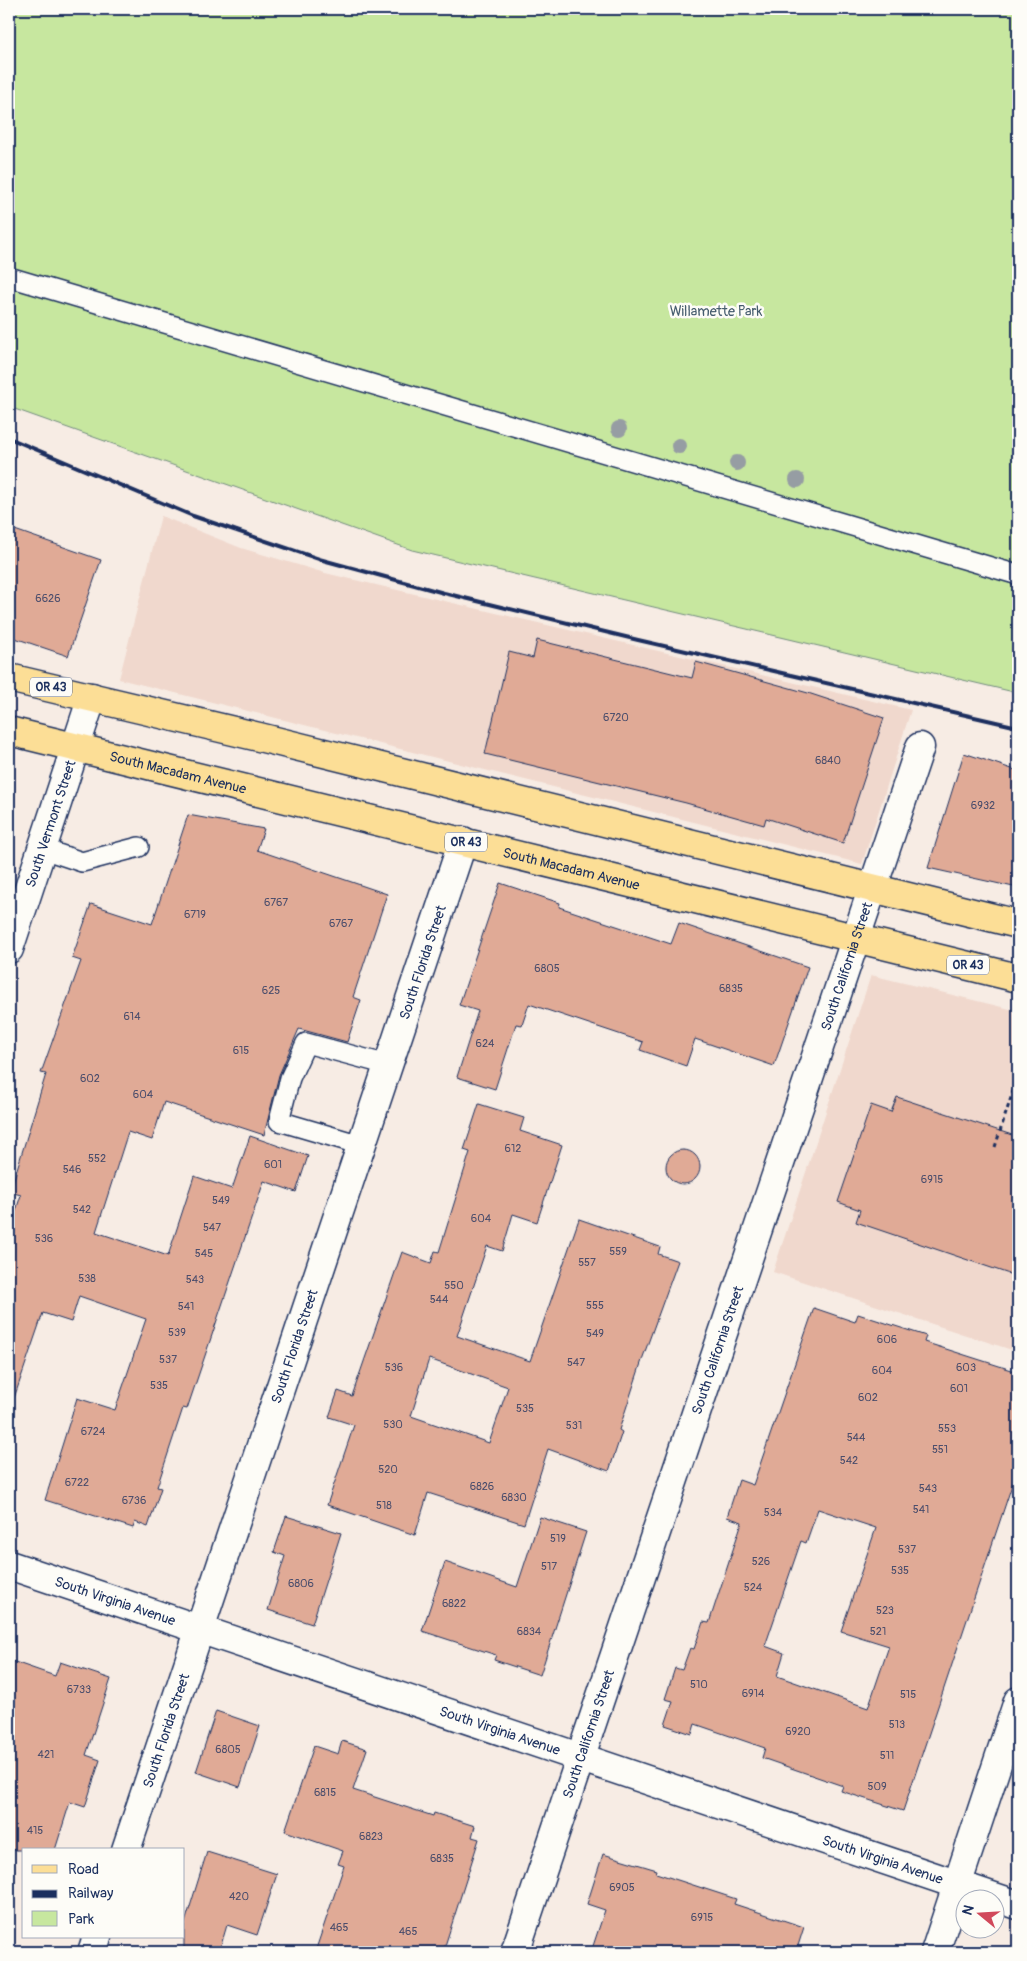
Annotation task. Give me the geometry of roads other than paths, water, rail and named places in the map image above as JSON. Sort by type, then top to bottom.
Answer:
[{"type":"main road","name":"OR 43","points":[[9,678],[1018,924]]},
{"type":"main road","name":"South Macadam Avenue","points":[[9,731],[78,746],[1018,978]]},
{"type":"street","name":"South Vermont Street","points":[[9,949],[78,746],[92,697]]},
{"type":"street","name":"South California Street","points":[[515,1952],[920,747]]},
{"type":"street","name":"South Florida Street","points":[[127,1848],[202,1629],[462,842]]},
{"type":"street","name":"South Virginia Avenue","points":[[9,1565],[1018,1905]]},
{"type":"street","points":[[935,1952],[1018,1701]]},
{"type":"street","points":[[92,1952],[97,1938]]},
{"type":"lane","points":[[9,277],[1018,575]]},
{"type":"lane","points":[[43,849],[82,862],[138,847]]},
{"type":"lane","points":[[362,1145],[279,1121],[290,1078],[306,1042],[388,1065]]},
{"type":"railway","points":[[9,438],[193,516],[319,559],[444,593],[638,640],[1018,727]]},
{"type":"park label","name":"Willamette Park","points":[[716,311]]}]
